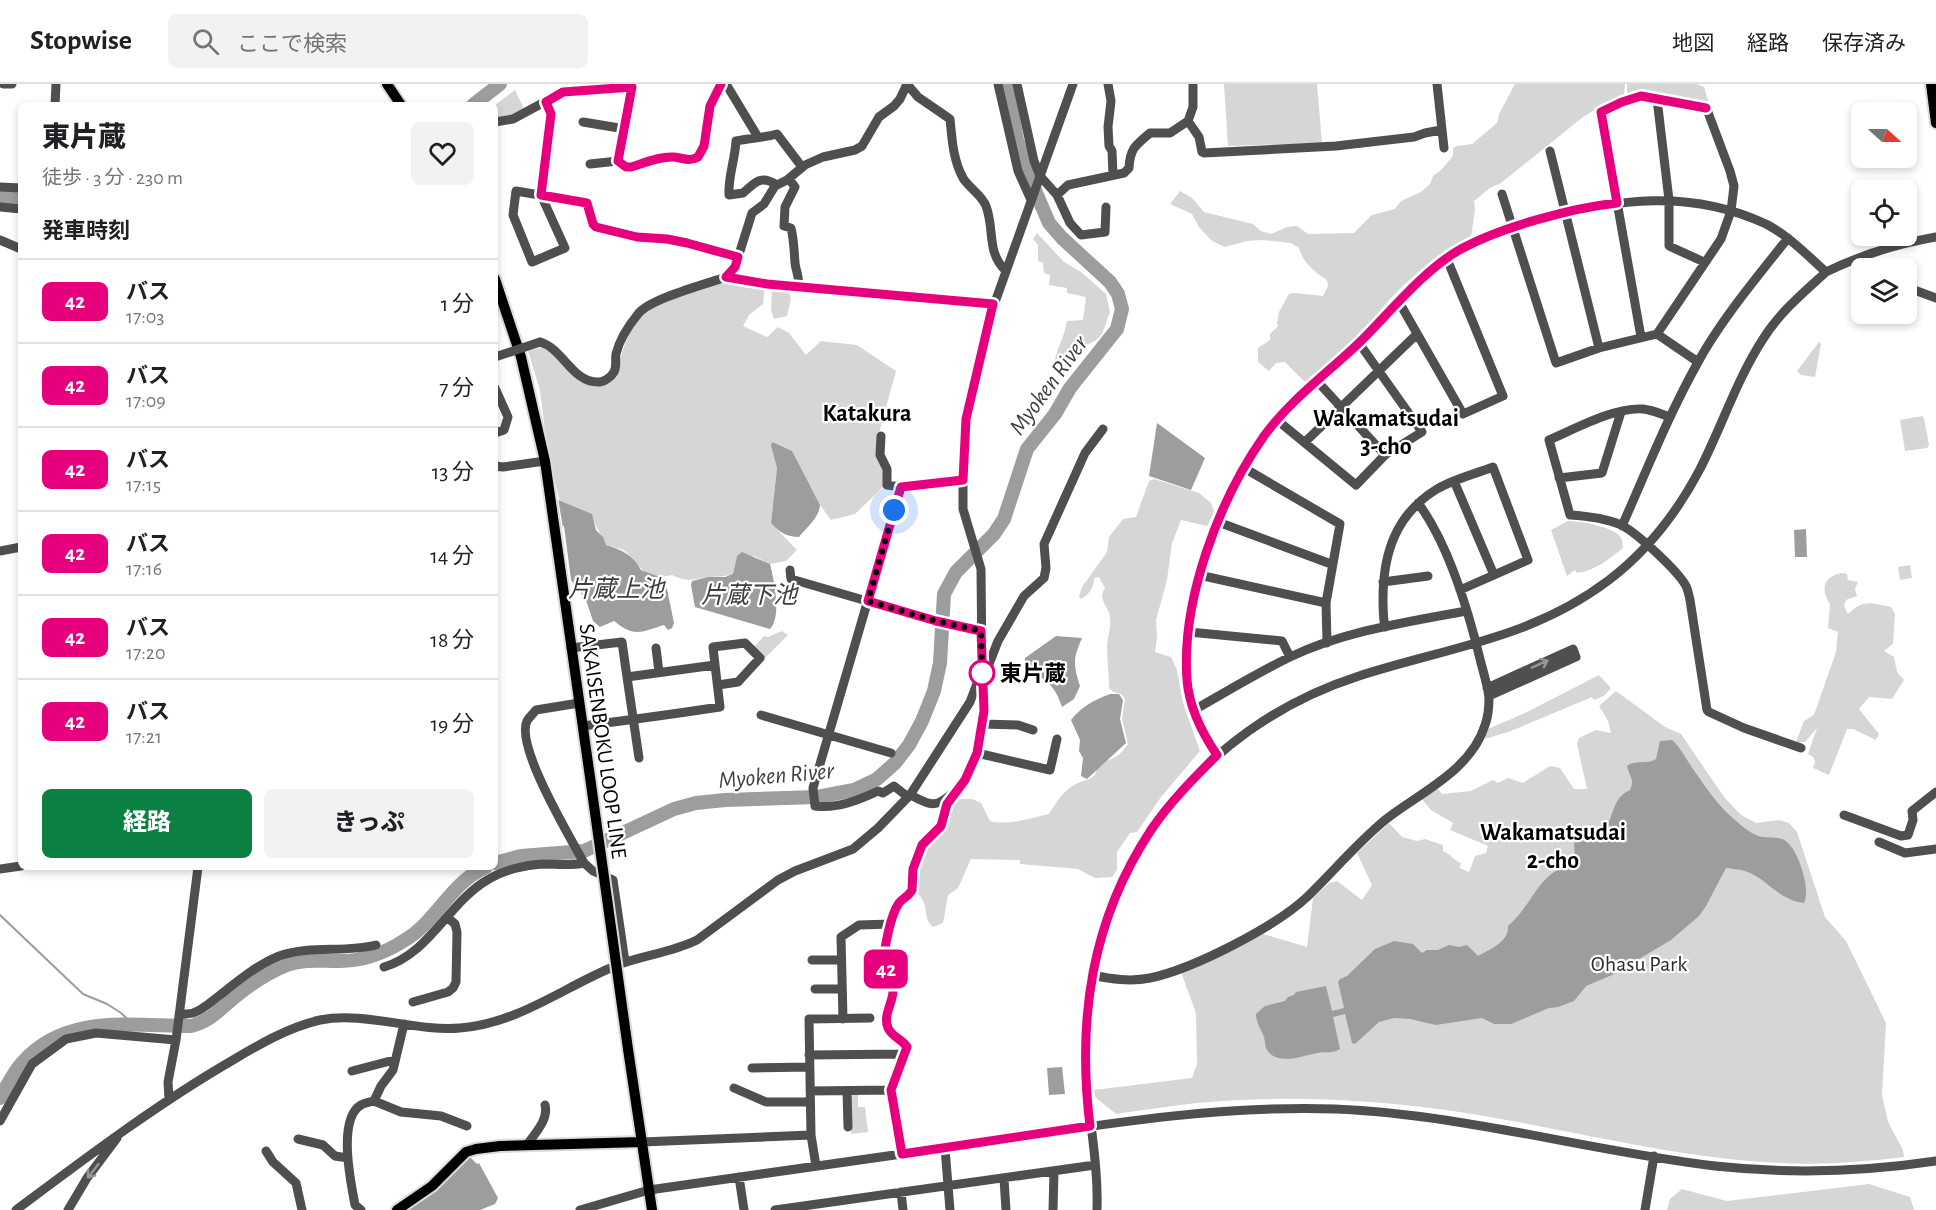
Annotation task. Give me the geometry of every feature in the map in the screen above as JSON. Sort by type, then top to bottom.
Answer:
[{"type":"main road","points":[[387,84],[399,102]]},
{"type":"main road","points":[[1931,84],[1936,123]]},
{"type":"main road","name":"SAKAISENBOKU LOOP LINE","points":[[498,294],[521,357],[545,465],[652,1210]]},
{"type":"main road","points":[[397,1210],[432,1186],[470,1150],[482,1147],[642,1142]]},
{"type":"street","points":[[3,84],[12,84]]},
{"type":"street","points":[[55,102],[56,84]]},
{"type":"street","points":[[590,164],[618,161],[626,167],[631,167],[664,157],[690,160],[698,157],[704,146],[710,106],[721,84]]},
{"type":"street","points":[[726,84],[758,137]]},
{"type":"street","points":[[726,277],[735,267],[752,213],[764,204],[777,185],[802,167],[823,157],[855,150],[862,146],[879,117],[900,99],[907,84],[918,97],[950,119],[956,161],[964,179],[983,200],[987,208],[993,252],[997,263],[1006,271]]},
{"type":"street","points":[[998,84],[1018,171],[1031,199]]},
{"type":"street","points":[[1017,84],[1024,124],[1040,177],[1057,195],[1070,223],[1080,235],[1105,232],[1106,207]]},
{"type":"street","points":[[902,1154],[891,1090],[907,1047],[903,1041],[893,1035],[888,1027],[886,1017],[893,989],[885,964],[885,950],[891,924],[900,903],[912,890],[913,869],[922,845],[941,826],[947,804],[971,769],[983,724],[981,569],[963,509],[966,419],[993,304],[1073,84]]},
{"type":"street","points":[[1108,84],[1111,101],[1108,127],[1109,146],[1112,152],[1113,175]]},
{"type":"street","points":[[1057,195],[1068,185],[1124,173],[1129,168],[1129,154],[1150,133],[1170,134],[1188,121],[1193,107],[1193,84]]},
{"type":"street","points":[[1437,84],[1444,148]]},
{"type":"street","points":[[498,122],[513,119],[563,92],[632,86],[626,129],[618,161]]},
{"type":"street","points":[[1502,194],[1556,363],[1599,348],[1641,338],[1657,334],[1721,239],[1731,211],[1734,186],[1706,108],[1641,96],[1601,112],[1641,338]]},
{"type":"street","points":[[1657,99],[1669,200],[1669,246],[1704,262]]},
{"type":"street","points":[[546,102],[551,114],[541,195],[566,249],[532,262],[513,215],[516,191],[541,195],[587,203],[596,227],[637,237],[687,243],[738,257]]},
{"type":"street","points":[[1188,121],[1199,137],[1204,153],[1336,146],[1414,137],[1442,130]]},
{"type":"street","points":[[583,122],[626,129]]},
{"type":"street","points":[[777,185],[769,180],[751,183],[743,193],[729,195],[728,177],[735,157],[736,141],[777,134],[802,167]]},
{"type":"street","points":[[1550,151],[1599,348]]},
{"type":"street","points":[[789,178],[795,187],[785,207],[784,226],[791,228],[794,240],[795,264],[800,278],[798,287]]},
{"type":"street","points":[[0,187],[18,188]]},
{"type":"street","points":[[1217,755],[1194,710],[1187,681],[1187,654],[1200,575],[1218,522],[1244,468],[1277,420],[1431,271],[1460,249],[1513,228],[1596,205],[1669,200],[1712,205],[1766,225],[1788,238],[1826,272]]},
{"type":"street","points":[[0,207],[18,209]]},
{"type":"street","points":[[1097,1210],[1095,1165],[1084,1066],[1086,1012],[1092,975],[1099,941],[1108,916],[1137,853],[1175,799],[1217,755],[1287,706],[1316,692],[1390,667],[1510,634],[1577,603],[1611,579],[1646,545],[1686,494],[1751,360],[1764,338],[1789,305],[1826,272],[1898,244],[1936,237]]},
{"type":"street","points":[[1623,526],[1670,417],[1698,362],[1737,304],[1788,238]]},
{"type":"street","points":[[0,240],[18,248]]},
{"type":"street","points":[[1399,302],[1463,414],[1503,396],[1447,259]]},
{"type":"street","points":[[498,356],[540,342],[549,345],[579,376],[599,382],[613,374],[616,367],[616,354],[641,309],[661,299],[726,277],[798,287],[993,304]]},
{"type":"street","points":[[1917,291],[1936,298]]},
{"type":"street","points":[[1305,442],[1416,334]]},
{"type":"street","points":[[1657,334],[1698,362]]},
{"type":"street","points":[[1277,420],[1356,485],[1385,455],[1422,432],[1359,343]]},
{"type":"street","points":[[1317,381],[1385,455]]},
{"type":"street","points":[[498,395],[508,417],[504,430],[498,432]]},
{"type":"street","points":[[1670,417],[1643,409],[1621,412],[1549,440],[1570,515],[1592,517],[1623,526],[1678,575],[1686,587],[1690,600],[1707,710],[1715,716],[1744,728],[1801,747]]},
{"type":"street","points":[[1560,478],[1602,473],[1621,412]]},
{"type":"street","points":[[16,1210],[169,1099],[266,1041],[303,1025],[338,1018],[457,1029],[489,1025],[520,1014],[625,962],[670,951],[698,940],[786,876],[853,849],[878,828],[909,796],[970,702],[982,669],[989,664],[998,640],[1024,596],[1044,578],[1046,568],[1044,544],[1085,453],[1103,429]]},
{"type":"street","points":[[881,436],[880,455],[887,469],[887,485],[901,487],[963,480]]},
{"type":"street","points":[[498,466],[545,465]]},
{"type":"street","points":[[1385,627],[1384,567],[1391,543],[1400,525],[1418,503],[1437,489],[1493,467],[1528,560],[1460,590]]},
{"type":"street","points":[[1244,468],[1340,524],[1326,603],[1327,642]]},
{"type":"street","points":[[1454,481],[1494,575]]},
{"type":"street","points":[[901,487],[813,788],[815,806],[823,807],[858,801],[878,791],[883,793],[894,786],[909,796],[934,805],[940,804],[960,786]]},
{"type":"street","points":[[1092,975],[1119,980],[1150,978],[1180,969],[1280,918],[1306,898],[1367,836],[1457,767],[1471,753],[1486,724],[1488,692],[1460,590],[1431,520],[1418,503]]},
{"type":"street","points":[[1218,522],[1332,564]]},
{"type":"street","points":[[0,551],[18,548]]},
{"type":"street","points":[[790,570],[791,579],[936,621],[981,631]]},
{"type":"street","points":[[1200,575],[1326,603]]},
{"type":"street","points":[[1383,582],[1428,576]]},
{"type":"street","points":[[1194,710],[1290,657],[1327,642],[1385,627],[1466,611]]},
{"type":"street","points":[[1189,632],[1282,640],[1290,657]]},
{"type":"street","points":[[571,648],[622,642],[639,758]]},
{"type":"street","points":[[583,726],[720,707],[713,647],[745,642],[760,658],[738,682],[718,685]]},
{"type":"street","points":[[656,648],[659,672]]},
{"type":"street","points":[[1573,649],[1576,657],[1488,692],[1573,649]]},
{"type":"street","points":[[627,677],[715,665]]},
{"type":"street","points":[[579,703],[537,710],[526,722],[526,736],[531,762],[584,863],[593,871],[613,880],[625,962]]},
{"type":"street","points":[[672,714],[674,726]]},
{"type":"street","points":[[761,714],[891,753]]},
{"type":"street","points":[[983,724],[1018,725],[1033,730]]},
{"type":"street","points":[[977,753],[1050,770],[1057,739]]},
{"type":"street","points":[[1844,814],[1901,836],[1908,835],[1913,820],[1912,811],[1936,792]]},
{"type":"street","points":[[1879,842],[1905,853],[1936,849]]},
{"type":"street","points":[[384,967],[395,964],[420,947],[478,886],[505,872],[540,864],[584,863]]},
{"type":"street","points":[[0,869],[18,866]]},
{"type":"street","points":[[169,1099],[168,1082],[176,1040],[198,870]]},
{"type":"street","points":[[413,1002],[448,992],[456,982],[458,932],[455,924],[448,918]]},
{"type":"street","points":[[843,1019],[841,937],[859,925],[891,924]]},
{"type":"street","points":[[179,1015],[194,1013],[203,1008],[254,968],[278,957],[300,950],[322,948],[347,950],[376,945]]},
{"type":"street","points":[[812,960],[842,960]]},
{"type":"street","points":[[815,989],[842,989]]},
{"type":"street","points":[[816,1166],[810,1135],[809,1019],[870,1018]]},
{"type":"street","points":[[374,1101],[381,1086],[393,1070],[404,1024]]},
{"type":"street","points":[[0,1121],[32,1064],[66,1039],[96,1033],[176,1040]]},
{"type":"street","points":[[810,1055],[905,1054]]},
{"type":"street","points":[[352,1071],[394,1060]]},
{"type":"street","points":[[752,1068],[810,1067]]},
{"type":"street","points":[[734,1088],[766,1102],[810,1102]]},
{"type":"street","points":[[848,1090],[848,1127]]},
{"type":"street","points":[[810,1091],[891,1090]]},
{"type":"street","points":[[360,1210],[355,1205],[347,1134],[355,1111],[361,1105],[374,1101],[401,1112],[441,1116],[467,1126]]},
{"type":"street","points":[[526,1145],[543,1122],[545,1105]]},
{"type":"street","points":[[580,1210],[649,1190],[1201,1112],[1334,1109],[1443,1119],[1713,1166],[1788,1170],[1872,1169],[1936,1161]]},
{"type":"street","points":[[68,1210],[87,1178],[120,1134]]},
{"type":"street","points":[[642,1142],[810,1135]]},
{"type":"street","points":[[298,1139],[323,1145],[335,1156],[348,1158]]},
{"type":"street","points":[[945,1148],[950,1210]]},
{"type":"street","points":[[266,1151],[273,1162],[296,1183],[302,1210]]},
{"type":"street","points":[[1646,1210],[1654,1156]]},
{"type":"street","points":[[775,1210],[1095,1165]]},
{"type":"street","points":[[1053,1210],[1054,1172]]},
{"type":"street","points":[[739,1177],[744,1210]]},
{"type":"street","points":[[1004,1179],[1006,1210]]},
{"type":"street","points":[[901,1192],[903,1210]]},
{"type":"street","points":[[852,1200],[854,1210]]},
{"type":"green space","points":[[1224,84],[1317,84],[1322,143],[1228,146]]},
{"type":"green space","points":[[1515,84],[1625,84],[1624,95],[1583,117],[1501,183],[1490,188],[1474,201],[1471,238],[1421,270],[1389,300],[1363,332],[1334,361],[1313,378],[1306,383],[1285,362],[1276,363],[1269,371],[1258,362],[1258,348],[1270,340],[1270,334],[1278,326],[1279,312],[1289,294],[1323,296],[1328,286],[1327,280],[1310,267],[1299,248],[1291,243],[1262,240],[1247,241],[1225,247],[1212,241],[1199,227],[1192,214],[1170,204],[1180,191],[1192,198],[1204,212],[1253,224],[1261,231],[1271,234],[1287,227],[1297,226],[1308,234],[1354,233],[1372,215],[1395,209],[1401,201],[1421,192],[1453,156],[1453,148],[1472,144],[1497,123],[1499,114]]},
{"type":"green space","points":[[1627,84],[1697,84],[1704,87],[1709,104],[1645,93],[1627,93]]},
{"type":"green space","points":[[515,90],[524,109],[498,117],[498,103]]},
{"type":"green space","points":[[1037,233],[1064,262],[1081,272],[1106,294],[1110,312],[1102,334],[1095,341],[1086,345],[1077,360],[1066,369],[1057,363],[1056,354],[1067,321],[1083,320],[1086,297],[1067,293],[1067,288],[1049,285],[1050,275],[1044,273],[1043,263],[1038,261],[1038,245],[1033,239]]},
{"type":"green space","points":[[722,282],[732,284],[740,282],[765,287],[763,304],[749,315],[743,326],[767,337],[778,327],[789,333],[806,355],[821,341],[857,345],[896,371],[877,440],[884,472],[884,486],[855,514],[831,520],[810,486],[771,446],[777,468],[771,523],[797,550],[786,561],[770,564],[754,556],[737,556],[733,574],[727,576],[687,580],[672,575],[656,576],[644,571],[625,551],[606,545],[591,514],[560,502],[548,455],[540,390],[528,351],[542,347],[550,349],[593,384],[619,366],[627,339],[641,315],[667,302]]},
{"type":"green space","points":[[772,287],[787,288],[791,298],[787,316],[774,319],[771,310]]},
{"type":"green space","points":[[1819,342],[1821,344],[1815,377],[1801,375],[1797,371]]},
{"type":"green space","points":[[1922,416],[1929,445],[1927,448],[1905,451],[1900,420]]},
{"type":"green space","points":[[1154,479],[1199,493],[1211,503],[1214,512],[1207,526],[1181,520],[1172,543],[1167,580],[1156,620],[1155,652],[1171,657],[1177,670],[1183,703],[1200,751],[1161,797],[1137,832],[1130,833],[1117,852],[1117,870],[1112,877],[1095,878],[1078,869],[1020,864],[1020,860],[971,859],[958,888],[948,895],[943,923],[933,927],[927,919],[924,902],[917,893],[916,871],[926,848],[944,829],[950,806],[956,799],[972,799],[981,803],[990,821],[1004,823],[1049,814],[1065,792],[1093,777],[1101,764],[1117,756],[1128,744],[1122,719],[1125,699],[1121,694],[1109,688],[1107,646],[1110,618],[1102,596],[1105,588],[1099,577],[1094,578],[1087,595],[1081,599],[1079,596],[1082,587],[1107,552],[1109,537],[1123,519],[1136,517],[1149,481]]},
{"type":"green space","points":[[1568,521],[1589,523],[1612,531],[1621,538],[1623,548],[1596,567],[1577,573],[1575,570],[1567,576],[1551,530]]},
{"type":"green space","points":[[1910,565],[1912,578],[1900,580],[1898,567]]},
{"type":"green space","points":[[1843,573],[1847,574],[1848,580],[1858,582],[1855,589],[1857,596],[1846,600],[1844,606],[1848,614],[1868,603],[1891,607],[1895,614],[1893,644],[1884,651],[1894,657],[1897,672],[1904,680],[1892,699],[1869,697],[1859,709],[1879,734],[1876,740],[1853,729],[1847,729],[1829,775],[1813,768],[1815,762],[1808,754],[1817,728],[1805,742],[1796,742],[1804,721],[1814,715],[1836,652],[1838,632],[1828,628],[1830,604],[1825,588],[1828,579]]},
{"type":"green space","points":[[782,631],[788,635],[765,658],[754,647],[764,636],[768,637]]},
{"type":"green space","points":[[1599,675],[1611,688],[1604,696],[1594,700],[1592,697],[1511,731],[1485,739],[1488,729]]},
{"type":"green space","name":"Ohasu Park","points":[[1616,691],[1665,727],[1681,734],[1724,797],[1741,815],[1756,823],[1779,820],[1789,823],[1797,832],[1825,917],[1846,941],[1886,1023],[1882,1095],[1888,1122],[1903,1150],[1904,1157],[1812,1164],[1739,1160],[1655,1148],[1446,1110],[1353,1101],[1259,1099],[1187,1104],[1116,1114],[1095,1097],[1094,1090],[1192,1078],[1197,1064],[1196,1013],[1181,972],[1263,934],[1307,947],[1313,898],[1329,883],[1337,881],[1362,900],[1372,885],[1357,853],[1389,823],[1402,837],[1417,841],[1425,839],[1443,845],[1443,851],[1461,863],[1460,868],[1469,872],[1475,856],[1486,853],[1488,846],[1450,830],[1453,823],[1431,810],[1421,798],[1436,787],[1442,794],[1471,791],[1493,780],[1498,783],[1508,778],[1523,783],[1550,766],[1560,768],[1574,789],[1587,789],[1577,744],[1579,738],[1596,730],[1611,733],[1608,721],[1599,706]]},
{"type":"green space","points":[[858,1095],[858,1107],[865,1107],[868,1132],[851,1134],[850,1098]]},
{"type":"green space","points":[[1869,1184],[1910,1197],[1914,1210],[1667,1210],[1670,1199],[1682,1189],[1727,1201]]},
{"type":"water","points":[[1157,423],[1205,458],[1191,490],[1149,476]]},
{"type":"water","points":[[772,442],[792,451],[820,505],[815,518],[799,537],[783,533],[771,523],[777,468]]},
{"type":"water","name":"片蔵上池","points":[[541,493],[592,514],[596,530],[603,537],[606,545],[626,554],[641,570],[665,579],[674,623],[672,628],[668,630],[664,625],[633,632],[614,621],[600,627],[593,621],[586,600],[571,580],[564,526],[546,529]]},
{"type":"water","points":[[1806,529],[1807,557],[1795,557],[1794,530]]},
{"type":"water","name":"片蔵下池","points":[[742,552],[770,564],[775,588],[776,616],[770,629],[695,607],[692,581],[733,574],[737,556]]},
{"type":"water","points":[[1056,636],[1082,638],[1075,662],[1080,686],[1074,699],[1062,707],[1056,693],[1048,683],[1024,668],[1025,658]]},
{"type":"water","points":[[1110,694],[1119,694],[1123,700],[1120,719],[1126,743],[1087,779],[1081,776],[1083,758],[1079,751],[1080,740],[1071,720],[1089,704]]},
{"type":"water","points":[[1672,740],[1728,814],[1755,834],[1782,839],[1788,843],[1800,863],[1805,881],[1804,903],[1787,898],[1743,870],[1726,868],[1699,916],[1671,940],[1612,975],[1586,986],[1574,1001],[1549,1008],[1511,1024],[1494,1024],[1482,1018],[1436,1025],[1394,1018],[1379,1022],[1355,1044],[1352,1043],[1345,1014],[1333,1017],[1340,1049],[1337,1051],[1284,1059],[1277,1058],[1267,1050],[1256,1014],[1265,1006],[1285,1001],[1296,992],[1326,986],[1332,1011],[1344,1008],[1338,982],[1375,949],[1394,941],[1413,944],[1422,953],[1449,945],[1459,947],[1467,945],[1478,956],[1502,941],[1508,926],[1543,882],[1560,868],[1572,864],[1575,859],[1574,843],[1582,839],[1602,843],[1604,838],[1602,833],[1617,802],[1625,792],[1630,790],[1632,780],[1627,766],[1656,759],[1660,741]]},
{"type":"water","points":[[1062,1067],[1065,1094],[1049,1095],[1047,1068]]},
{"type":"water","points":[[470,1157],[477,1164],[479,1163],[498,1198],[495,1204],[480,1210],[406,1210],[427,1195]]},
{"type":"pier","points":[[540,490],[558,498],[563,528],[545,530]]},
{"type":"waterway","points":[[477,102],[500,84]]},
{"type":"waterway","name":"Myoken River","points":[[498,862],[521,856],[584,851],[674,809],[696,803],[817,797],[854,790],[877,779],[895,763],[909,745],[934,691],[940,663],[944,594],[956,572],[994,534],[1004,519],[1027,449],[1055,414],[1070,388],[1117,329],[1122,309],[1118,294],[1110,282],[1049,223],[1017,140],[1007,84]]},
{"type":"waterway","points":[[0,196],[18,199]]},
{"type":"waterway","name":"Myoken River","points":[[0,1098],[22,1063],[39,1047],[58,1036],[79,1029],[100,1026],[191,1026],[210,1017],[254,983],[287,965],[305,961],[355,960],[389,949],[416,932],[463,882],[481,870]]},
{"type":"waterway","points":[[0,915],[83,994],[107,1004],[135,1026]]},
{"type":"bus line","name":"42","points":[[721,84],[710,106],[704,146],[698,157],[690,160],[664,157],[631,167],[626,167],[618,161],[626,129],[632,87],[563,92],[546,102],[551,114],[541,195],[587,203],[596,227],[637,237],[687,243],[738,257],[735,267],[726,277],[736,280],[993,304],[966,419],[963,480],[901,487],[868,601],[936,621],[981,631],[984,711],[977,753],[965,780],[947,804],[941,826],[922,845],[913,869],[912,890],[895,911],[885,950],[885,964],[893,989],[886,1017],[888,1027],[893,1035],[903,1041],[907,1047],[891,1090],[902,1154],[1090,1126],[1084,1066],[1086,1012],[1099,941],[1120,886],[1137,853],[1182,791],[1217,755],[1194,710],[1187,681],[1189,632],[1196,591],[1212,536],[1230,493],[1264,436],[1277,420],[1431,271],[1460,249],[1513,228],[1596,205],[1617,203],[1601,112],[1641,96],[1706,108]]},
{"type":"place","name":"東片蔵","points":[[982,673]]},
{"type":"district","name":"Katakura","points":[[867,413]]},
{"type":"district","name":"Wakamatsudai 3-cho","points":[[1386,432]]},
{"type":"district","name":"Wakamatsudai 2-cho","points":[[1553,846]]},
{"type":"route","points":[[894,510],[868,601],[936,621],[981,631],[982,673]]}]
